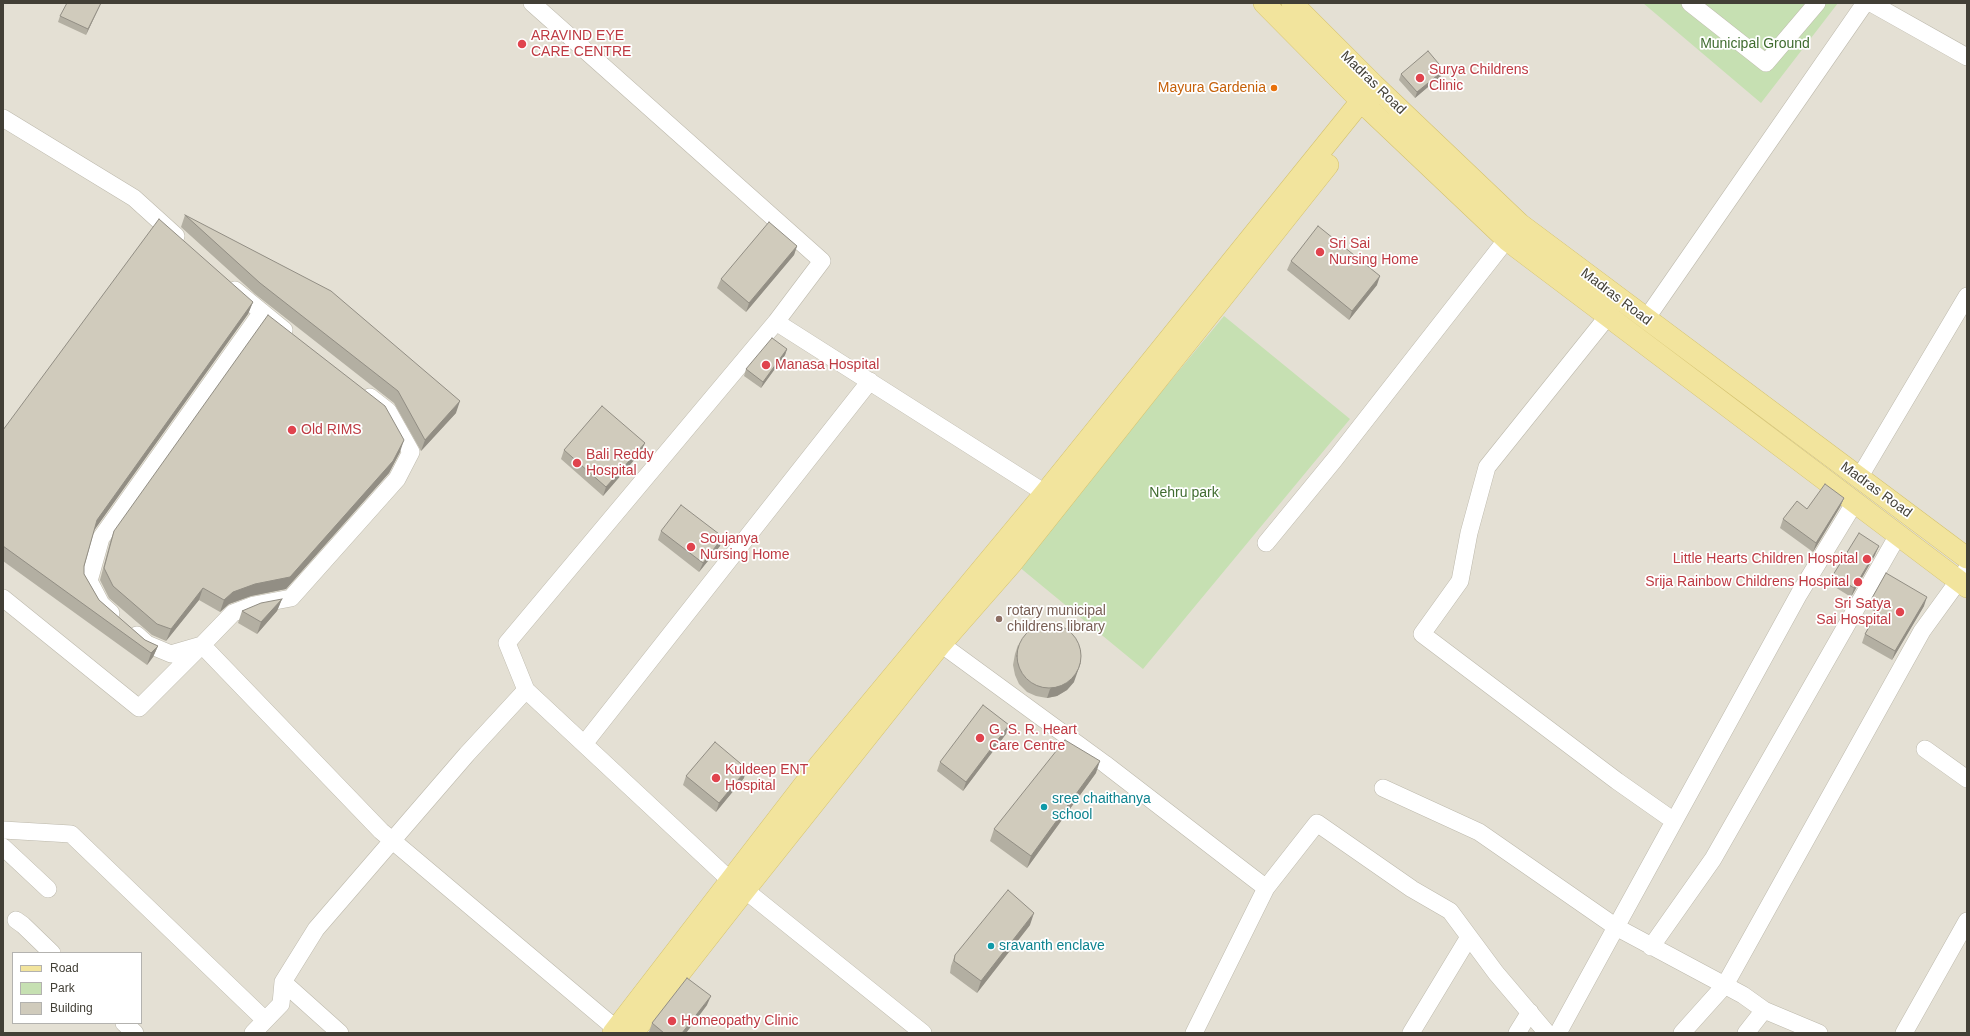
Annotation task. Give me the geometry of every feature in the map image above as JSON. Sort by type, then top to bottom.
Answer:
[{"type":"main road","points":[[1264,3],[1366,106],[1506,240],[1898,535],[1964,579]]},
{"type":"main road","name":"Madras Road","points":[[1292,3],[1379,90],[1520,224],[1646,320],[1967,558]]},
{"type":"main road","points":[[621,1032],[934,639],[1012,563],[1053,498],[1379,90]]},
{"type":"street","points":[[532,3],[822,261],[776,322],[507,644],[526,690],[738,885],[923,1033]]},
{"type":"street","points":[[1690,3],[1766,63],[1817,3]]},
{"type":"street","points":[[1646,320],[1865,3]]},
{"type":"street","points":[[1871,3],[1967,57]]},
{"type":"street","points":[[3,118],[134,198],[186,245]]},
{"type":"street","points":[[1266,543],[1520,224]]},
{"type":"street","points":[[226,281],[298,340]]},
{"type":"street","points":[[1859,478],[1967,296]]},
{"type":"street","points":[[202,645],[171,654],[147,644],[101,604],[89,581],[101,538],[262,312]]},
{"type":"street","points":[[1608,316],[1487,467],[1469,533],[1460,581],[1422,634],[1617,781],[1674,820]]},
{"type":"street","points":[[776,322],[1053,498]]},
{"type":"street","points":[[584,744],[870,381]]},
{"type":"street","points":[[3,598],[139,708],[233,613],[254,605],[291,598],[397,479],[411,452],[388,411],[358,388]]},
{"type":"street","points":[[1558,1033],[1799,594],[1855,502]]},
{"type":"street","points":[[1651,947],[1713,859],[1898,535]]},
{"type":"street","points":[[1682,1033],[1725,985],[1922,630],[1964,579]]},
{"type":"street","points":[[934,639],[1105,764],[1266,888]]},
{"type":"street","points":[[202,645],[376,826],[621,1032]]},
{"type":"street","points":[[253,1033],[281,1004],[283,982],[316,929],[467,754],[526,690]]},
{"type":"street","points":[[1925,749],[1967,779]]},
{"type":"street","points":[[1383,788],[1479,832],[1616,927],[1651,947],[1743,994],[1764,1010],[1819,1033]]},
{"type":"street","points":[[1194,1033],[1266,888],[1317,823],[1412,889],[1450,911],[1496,973],[1547,1033]]},
{"type":"street","points":[[3,830],[71,834],[266,1020]]},
{"type":"street","points":[[3,847],[48,889]]},
{"type":"street","points":[[16,920],[51,952]]},
{"type":"street","points":[[1904,1033],[1967,921]]},
{"type":"street","points":[[1411,1033],[1469,937]]},
{"type":"street","points":[[283,982],[340,1033]]},
{"type":"street","points":[[1746,1033],[1764,1010]]},
{"type":"street","points":[[1517,1033],[1530,1012]]},
{"type":"street","points":[[125,1024],[135,1033]]},
{"type":"shaded area","points":[[3,3],[1967,3],[1967,1033],[3,1033]]},
{"type":"green space","name":"Municipal Ground","points":[[1643,3],[1838,3],[1761,103]]},
{"type":"green space","name":"Nehru park","points":[[1224,316],[1350,419],[1143,669],[1018,566]]},
{"type":"building","points":[[67,3],[101,3],[88,29],[60,16]]},
{"type":"building","points":[[1428,51],[1444,70],[1417,92],[1401,74]]},
{"type":"building","points":[[185,215],[331,291],[460,401],[425,440],[398,391],[260,283]]},
{"type":"building","points":[[159,219],[253,302],[97,520],[84,566],[84,574],[99,600],[145,640],[158,646],[151,653],[3,546],[3,430]]},
{"type":"building","points":[[769,222],[797,246],[749,303],[721,279]]},
{"type":"building","points":[[1318,226],[1380,276],[1352,311],[1291,261]]},
{"type":"building","points":[[268,315],[385,406],[404,440],[393,461],[290,577],[255,584],[233,592],[224,600],[203,588],[171,629],[157,624],[113,586],[104,568],[114,531]]},
{"type":"building","points":[[772,338],[787,349],[763,382],[746,369]]},
{"type":"building","points":[[602,406],[645,443],[606,487],[564,450]]},
{"type":"building","points":[[1825,484],[1844,498],[1816,543],[1783,519],[1797,501],[1807,509]]},
{"type":"building","points":[[681,505],[723,537],[703,563],[661,531]]},
{"type":"building","points":[[1859,533],[1879,546],[1854,588],[1833,575]]},
{"type":"building","points":[[1886,573],[1927,597],[1895,651],[1865,634],[1882,605],[1872,598]]},
{"type":"building","points":[[282,599],[261,622],[242,611],[261,603]]},
{"type":"building","points":[[1043,624],[1055,624],[1072,633],[1079,644],[1081,656],[1079,668],[1072,679],[1055,688],[1043,688],[1031,683],[1022,674],[1017,662],[1017,650],[1022,638],[1031,629]]},
{"type":"building","points":[[983,705],[1009,725],[966,782],[940,762]]},
{"type":"building","name":"sree chaithanya school","points":[[1065,740],[1100,761],[1031,856],[994,829]]},
{"type":"building","points":[[715,742],[747,769],[719,803],[686,776]]},
{"type":"building","name":"sravanth enclave","points":[[1008,890],[1034,913],[981,981],[954,961],[955,955]]},
{"type":"building","points":[[687,978],[711,996],[682,1033],[664,1033],[652,1023]]},
{"type":"place","name":"ARAVIND EYE CARE CENTRE","points":[[522,44]]},
{"type":"place","name":"Surya Childrens Clinic","points":[[1420,78]]},
{"type":"place","name":"Mayura Gardenia","points":[[1274,88]]},
{"type":"place","name":"Sri Sai Nursing Home","points":[[1320,252]]},
{"type":"place","name":"Manasa Hospital","points":[[766,365]]},
{"type":"place","name":"Old RIMS","points":[[292,430]]},
{"type":"place","name":"Bali Reddy Hospital","points":[[577,463]]},
{"type":"place","name":"Soujanya Nursing Home","points":[[691,547]]},
{"type":"place","name":"Little Hearts Children Hospital","points":[[1867,559]]},
{"type":"place","name":"Srija Rainbow Childrens Hospital","points":[[1858,582]]},
{"type":"place","name":"Sri Satya Sai Hospital","points":[[1900,612]]},
{"type":"place","name":"rotary municipal childrens library","points":[[999,619]]},
{"type":"place","name":"G. S. R. Heart Care Centre","points":[[980,738]]},
{"type":"place","name":"Kuldeep ENT Hospital","points":[[716,778]]},
{"type":"place","name":"sree chaithanya school","points":[[1044,807]]},
{"type":"place","name":"sravanth enclave","points":[[991,946]]},
{"type":"place","name":"Homeopathy Clinic","points":[[672,1021]]}]
